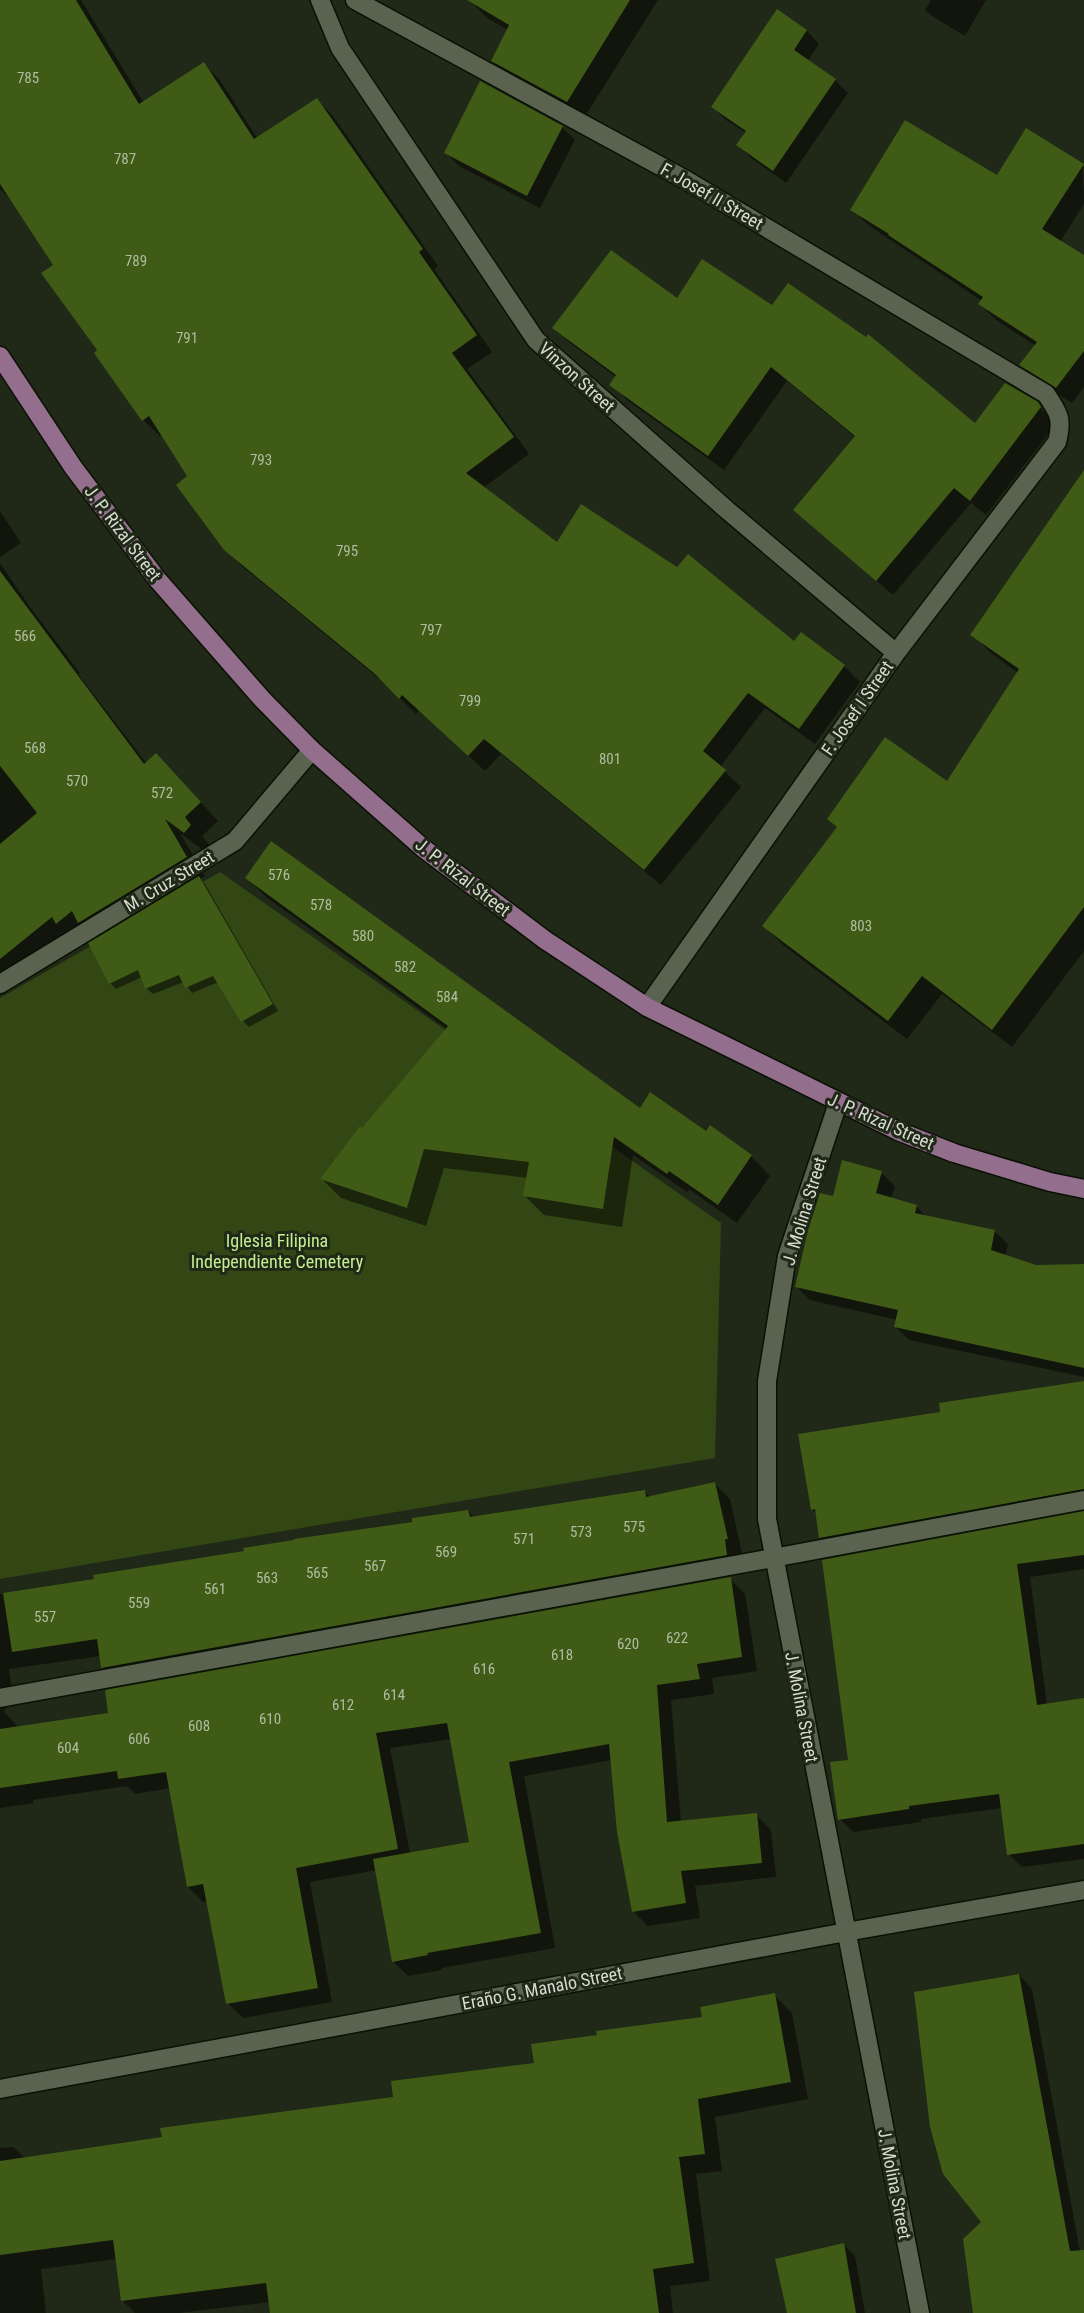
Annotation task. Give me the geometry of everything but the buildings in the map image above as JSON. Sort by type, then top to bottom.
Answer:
[{"type":"main road","name":"J. P. Rizal Street","points":[[0,357],[73,467],[157,579],[262,699],[312,750],[423,848],[545,940],[647,1007],[898,1131],[954,1153],[1050,1182],[1084,1189]]},
{"type":"street","name":"Vinzon Street","points":[[320,0],[339,48],[536,340],[727,510],[896,653]]},
{"type":"street","name":"F. Josef II Street","points":[[355,0],[686,180],[1046,394],[1057,411]]},
{"type":"street","name":"F. Josef I Street","points":[[647,1007],[896,653],[1057,442],[1061,425],[1057,411]]},
{"type":"street","name":"M. Cruz Street","points":[[0,984],[235,841],[312,750]]},
{"type":"street","name":"J. Molina Street","points":[[838,1103],[787,1256],[767,1381],[767,1519],[920,2313]]},
{"type":"street","points":[[0,1698],[1084,1500]]},
{"type":"street","name":"Eraño G. Manalo Street","points":[[0,2090],[846,1932],[1084,1890]]},
{"type":"green space","name":"Iglesia Filipina Independiente Cemetery","points":[[220,872],[721,1223],[715,1458],[0,1579],[0,998]]}]
